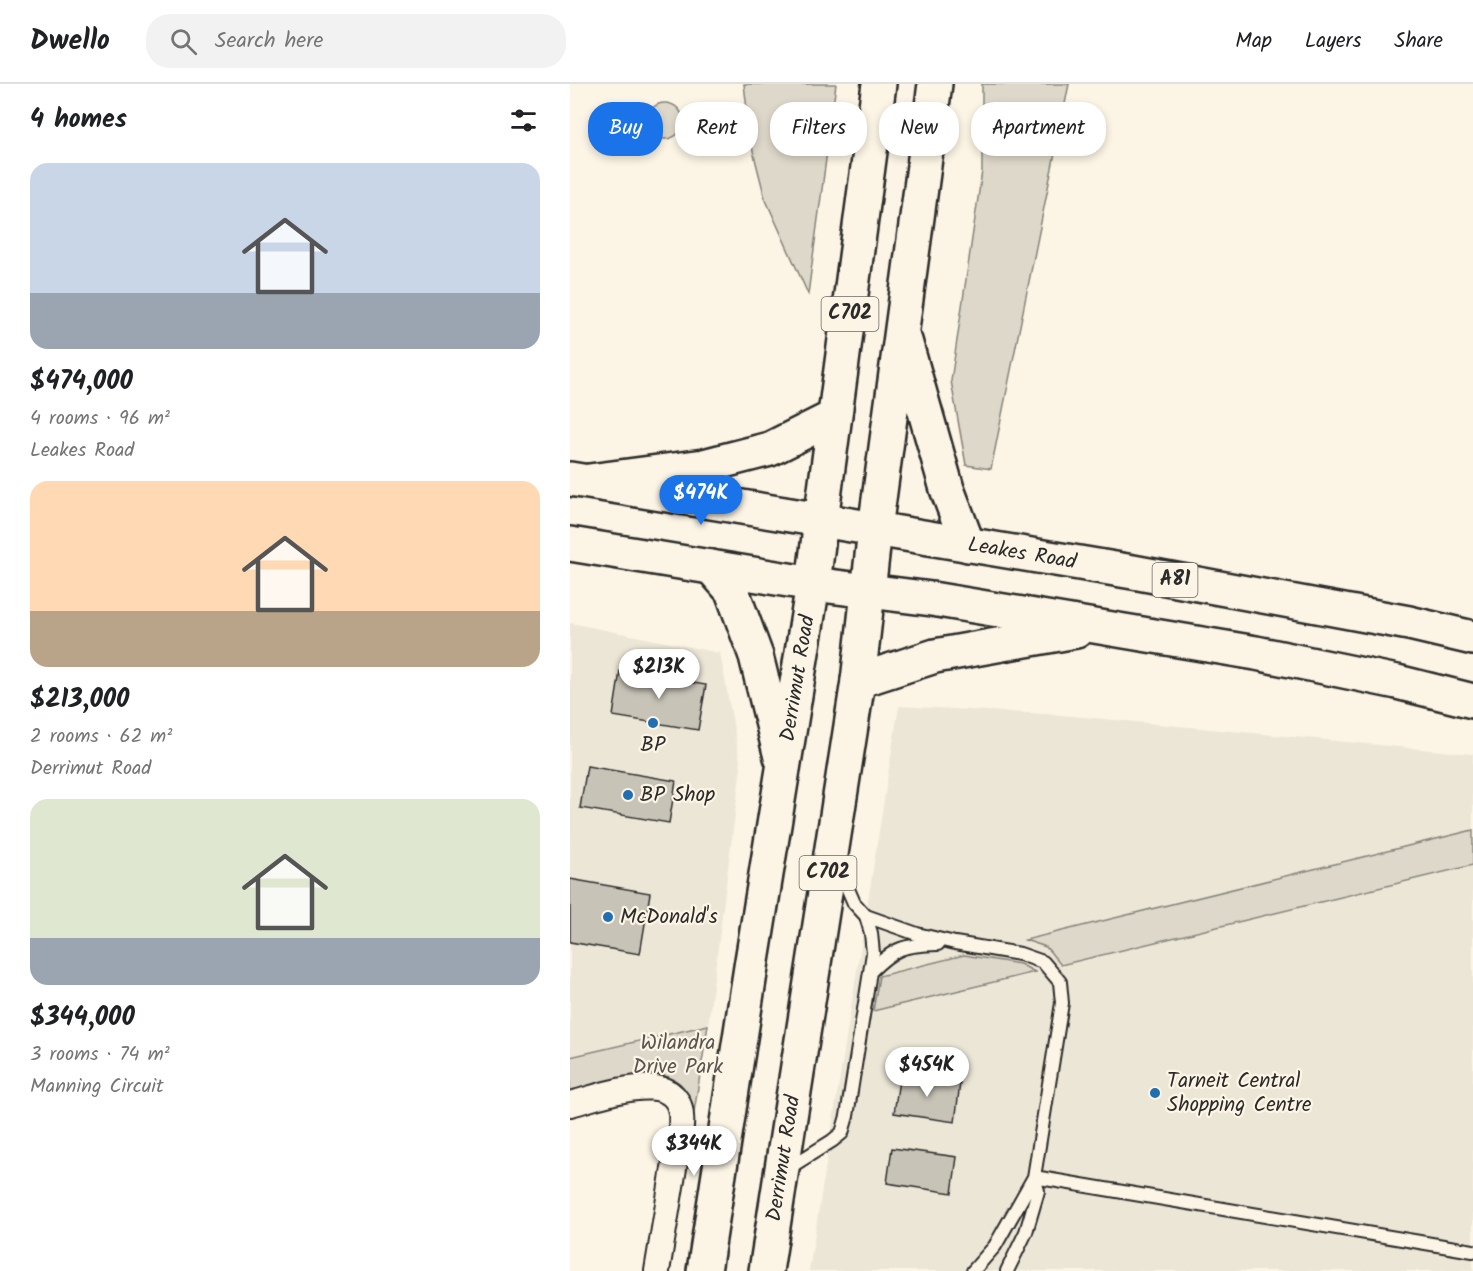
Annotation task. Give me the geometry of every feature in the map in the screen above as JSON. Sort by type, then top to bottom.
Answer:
[{"type":"main road","name":"Derrimut Road","points":[[704,1271],[813,584],[879,84]]},
{"type":"main road","name":"Derrimut Road","points":[[766,1271],[858,681],[875,529],[935,84]]},
{"type":"main road","points":[[901,328],[947,489],[968,545]]},
{"type":"main road","points":[[579,480],[704,466],[777,447],[834,417]]},
{"type":"main road","name":"Leakes Road","points":[[579,480],[1133,572],[1409,623],[1473,638]]},
{"type":"main road","points":[[570,544],[813,584],[932,599],[1256,653],[1397,682],[1473,701]]},
{"type":"main road","points":[[711,567],[732,591],[756,656],[784,770]]},
{"type":"main road","points":[[858,681],[935,656],[1101,627]]},
{"type":"street","points":[[570,1104],[648,1086],[663,1089],[678,1102],[682,1117],[681,1126],[657,1271]]},
{"type":"lane","points":[[782,1172],[832,1141],[842,1132],[847,1116],[873,953],[866,916],[855,903],[842,878],[832,845]]},
{"type":"lane","points":[[866,916],[917,934],[1020,954],[1043,963],[1060,982],[1062,1003],[1034,1177],[996,1246],[973,1271]]},
{"type":"lane","points":[[870,972],[885,957],[909,945],[955,943]]},
{"type":"lane","points":[[1034,1177],[1473,1251]]},
{"type":"lane","points":[[1007,1271],[1026,1232],[1038,1191],[1034,1177]]},
{"type":"shaded area","points":[[570,623],[720,653],[741,767],[708,1025],[570,1057]]},
{"type":"shaded area","name":"Tarneit Central Shopping Centre","points":[[899,706],[1062,715],[1473,754],[1473,1271],[809,1271]]},
{"type":"green space","points":[[744,84],[836,84],[834,102],[770,102],[770,156],[826,156],[808,294],[765,198],[754,156],[758,156],[758,102],[746,102]]},
{"type":"green space","points":[[982,84],[1069,84],[1065,102],[982,102]]},
{"type":"green space","points":[[663,103],[675,106],[675,136],[663,139]]},
{"type":"green space","points":[[982,156],[1054,156],[991,469],[966,465],[951,381],[982,171]]},
{"type":"green space","points":[[1473,830],[1473,865],[1061,965],[1046,947],[1025,940]]},
{"type":"green space","points":[[964,955],[1020,964],[1035,972],[873,1011],[879,976]]},
{"type":"green space","name":"Wilandra Drive Park","points":[[708,1025],[694,1112],[684,1089],[674,1079],[667,1076],[649,1075],[570,1094],[570,1057]]},
{"type":"building","points":[[620,671],[706,685],[698,730],[613,716]]},
{"type":"building","name":"BP Shop","points":[[587,766],[676,781],[669,823],[580,808]]},
{"type":"building","name":"McDonald's","points":[[570,879],[650,893],[640,954],[570,942]]},
{"type":"building","points":[[900,1074],[960,1083],[955,1122],[894,1113]]},
{"type":"building","points":[[892,1148],[957,1157],[952,1193],[887,1183]]},
{"type":"place","name":"BP","points":[[653,723]]},
{"type":"place","name":"BP Shop","points":[[628,795]]},
{"type":"place","name":"McDonald's","points":[[608,917]]},
{"type":"place","name":"Tarneit Central Shopping Centre","points":[[1155,1093]]}]
